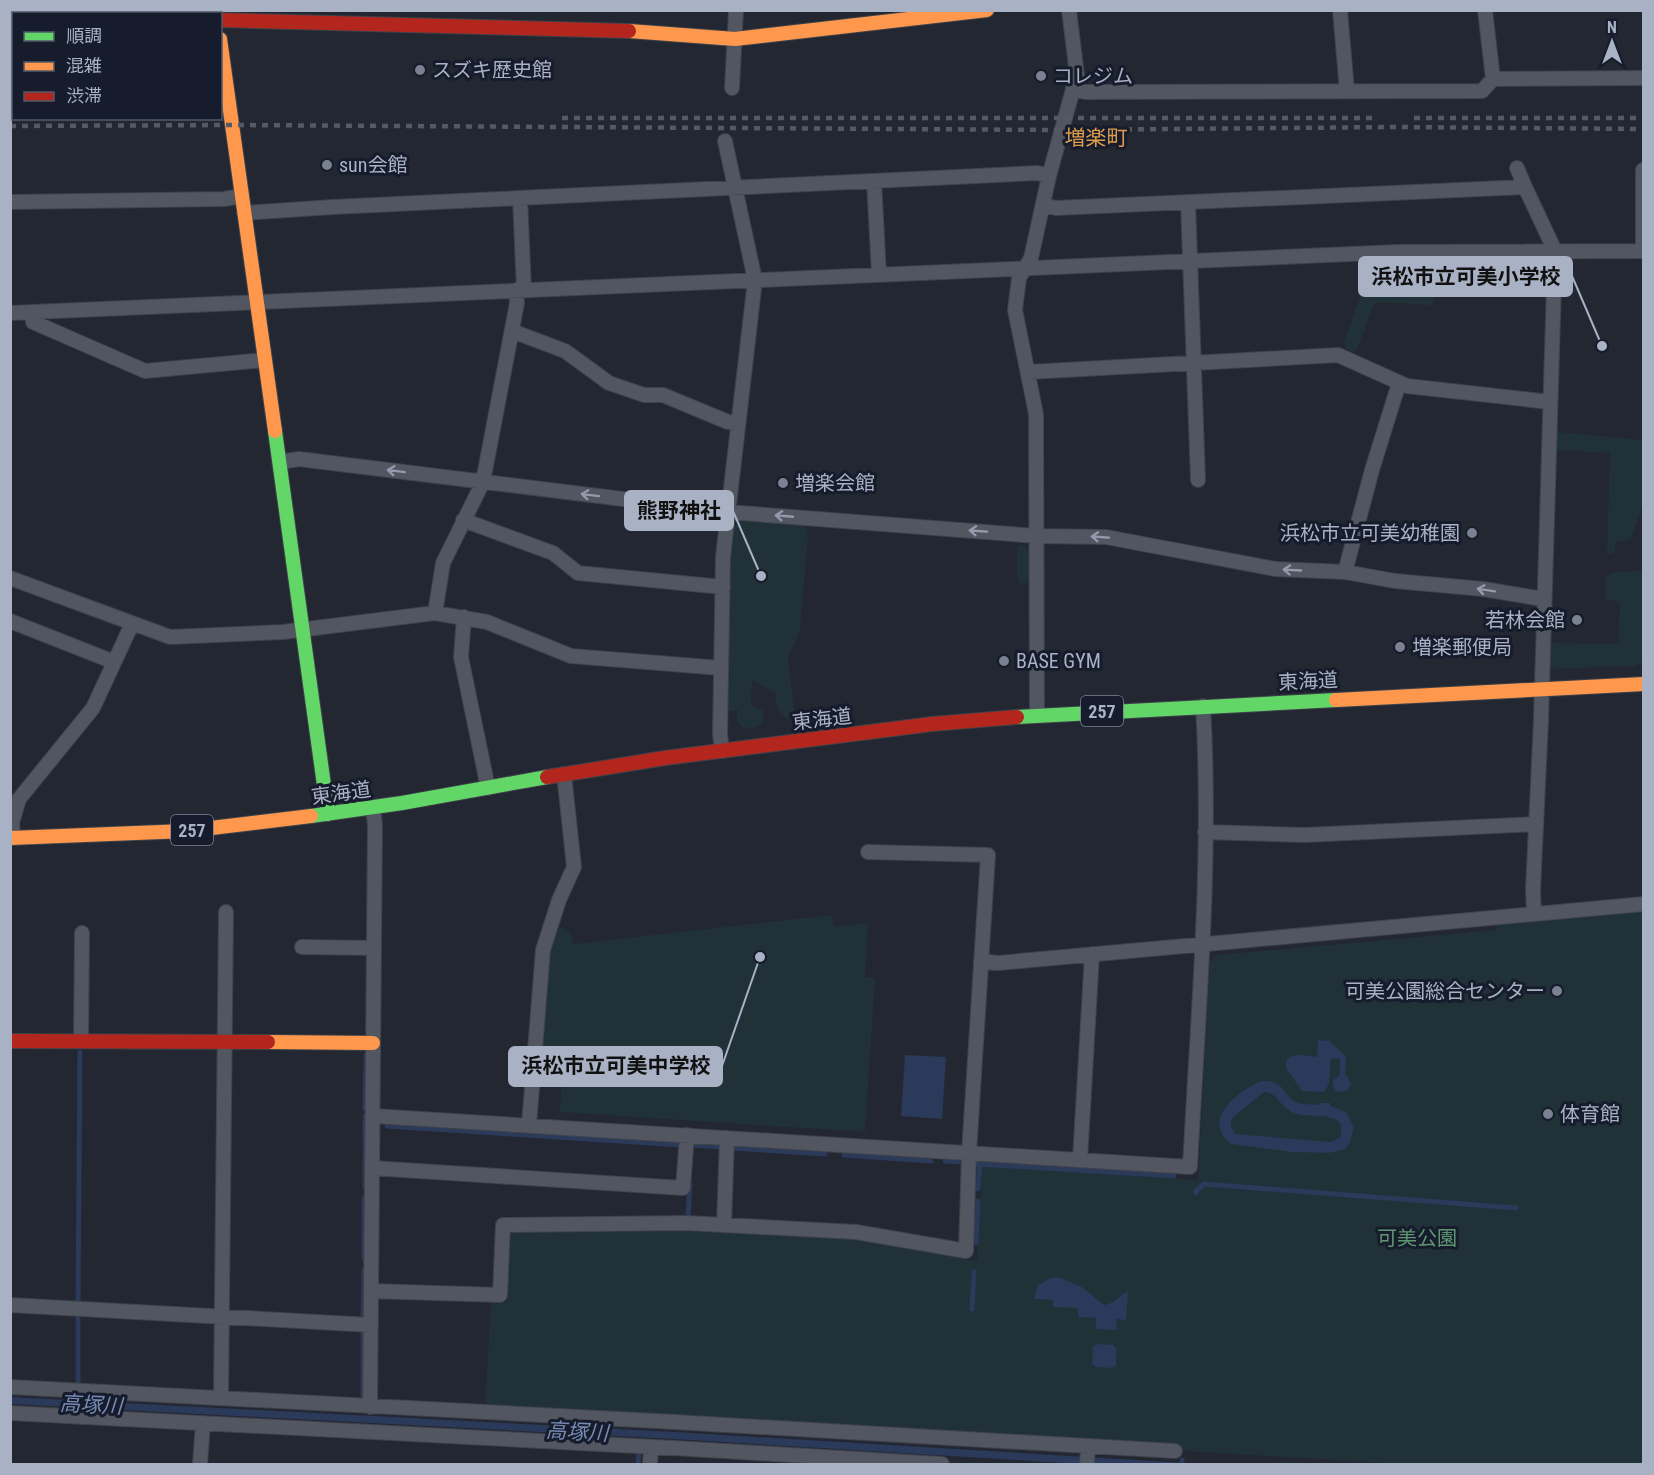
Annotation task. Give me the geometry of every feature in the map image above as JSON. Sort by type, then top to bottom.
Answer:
[{"type":"main road","points":[[222,20],[641,32],[735,39],[907,15],[987,10]]},
{"type":"main road","points":[[222,53],[328,814]]},
{"type":"main road","name":"東海道","points":[[12,838],[212,829],[373,808],[564,774],[932,724],[1037,715],[1644,684]]},
{"type":"main road","points":[[10,1041],[373,1043]]},
{"type":"street","points":[[732,88],[736,10]]},
{"type":"street","points":[[1037,715],[1036,414],[1015,310],[1019,278],[1031,258],[1049,176],[1077,75],[1069,10]]},
{"type":"street","points":[[1340,10],[1347,91]]},
{"type":"street","points":[[1073,88],[1085,92],[1482,91],[1492,79],[1485,10]]},
{"type":"street","points":[[1492,79],[1644,78]]},
{"type":"street","points":[[722,751],[720,734],[723,557],[755,280],[725,141]]},
{"type":"street","points":[[1517,168],[1555,251],[1534,914]]},
{"type":"street","points":[[10,313],[1426,251],[1643,251],[1643,170]]},
{"type":"street","points":[[244,213],[1037,173],[1049,176]]},
{"type":"street","points":[[874,181],[879,274]]},
{"type":"street","points":[[1043,205],[1056,208],[1525,188]]},
{"type":"street","points":[[10,202],[224,199],[242,196]]},
{"type":"street","points":[[435,613],[443,563],[482,482],[520,290],[520,198]]},
{"type":"street","points":[[1188,202],[1198,480]]},
{"type":"street","points":[[33,312],[33,322],[145,371],[265,360]]},
{"type":"street","points":[[512,331],[565,351],[609,383],[644,395],[663,395],[728,422],[738,423]]},
{"type":"street","points":[[1028,372],[1338,355],[1407,386],[1550,402]]},
{"type":"street","points":[[1345,572],[1372,470],[1399,382]]},
{"type":"street","points":[[279,462],[299,459],[728,512],[1036,536],[1106,537],[1275,569],[1345,572],[1395,581],[1483,589],[1544,599]]},
{"type":"street","points":[[463,520],[553,553],[578,573],[723,587]]},
{"type":"street","points":[[10,578],[170,637],[302,630],[435,613],[487,622],[572,656],[721,668]]},
{"type":"street","points":[[464,617],[461,657],[488,788]]},
{"type":"street","points":[[10,621],[114,662]]},
{"type":"street","points":[[12,838],[12,823],[19,799],[93,708],[132,624]]},
{"type":"street","points":[[373,1116],[1190,1167],[1202,944],[1205,832],[1203,706]]},
{"type":"street","points":[[529,1125],[543,950],[559,900],[574,867],[564,774]]},
{"type":"street","points":[[370,1407],[375,825],[373,808]]},
{"type":"street","points":[[1205,832],[1305,835],[1536,824]]},
{"type":"street","points":[[371,1290],[500,1295],[502,1225],[686,1223],[856,1232],[966,1251],[969,1153],[988,855],[868,852]]},
{"type":"street","points":[[981,962],[998,963],[1644,904]]},
{"type":"street","points":[[221,1398],[226,912]]},
{"type":"street","points":[[81,1041],[82,933]]},
{"type":"street","points":[[302,947],[374,948]]},
{"type":"street","points":[[1080,1160],[1092,954]]},
{"type":"street","points":[[372,1168],[683,1188],[687,1135]]},
{"type":"street","points":[[724,1225],[727,1137]]},
{"type":"street","points":[[10,1305],[371,1325]]},
{"type":"street","points":[[10,1387],[370,1407],[1087,1454],[1175,1451]]},
{"type":"street","points":[[10,1413],[942,1464]]},
{"type":"street","points":[[200,1464],[203,1423]]},
{"type":"street","points":[[650,1464],[651,1447]]},
{"type":"green space","points":[[1380,258],[1436,258],[1439,282],[1435,296],[1430,305],[1382,302],[1374,304],[1358,347],[1355,351],[1349,351],[1344,342],[1372,264]]},
{"type":"green space","points":[[1556,433],[1643,440],[1643,504],[1631,539],[1616,542],[1614,554],[1608,554],[1607,551],[1610,453],[1556,450]]},
{"type":"green space","points":[[740,520],[802,524],[807,529],[808,536],[800,630],[788,658],[793,715],[788,719],[784,717],[779,711],[774,692],[752,680],[751,706],[762,710],[764,717],[762,723],[751,728],[740,724],[737,718],[738,710],[727,712],[729,557],[733,529]]},
{"type":"green space","points":[[1022,545],[1028,551],[1028,579],[1022,584],[1017,579],[1017,550]]},
{"type":"green space","points":[[1643,569],[1643,662],[1635,666],[1551,669],[1548,667],[1549,646],[1553,643],[1613,644],[1618,642],[1620,606],[1619,602],[1606,599],[1606,577],[1614,573]]},
{"type":"green space","name":"可美公園","points":[[1643,912],[1643,1464],[1402,1464],[1185,1451],[1181,1450],[1181,1445],[485,1406],[491,1302],[505,1303],[507,1301],[510,1232],[686,1231],[855,1239],[977,1261],[982,1166],[1198,1180],[1210,962],[1216,955],[1497,930],[1498,925]]},
{"type":"green space","points":[[832,915],[834,927],[868,923],[865,977],[875,978],[865,1132],[560,1112],[562,1075],[554,1081],[549,1081],[543,1078],[539,1071],[549,951],[553,936],[559,929],[567,930],[573,944]]},
{"type":"water","points":[[1318,1040],[1330,1041],[1346,1057],[1345,1075],[1351,1085],[1347,1091],[1337,1092],[1333,1087],[1333,1080],[1340,1075],[1340,1059],[1331,1058],[1329,1084],[1324,1092],[1302,1091],[1286,1068],[1286,1062],[1292,1056],[1317,1057]]},
{"type":"water","points":[[905,1055],[946,1057],[942,1119],[901,1116]]},
{"type":"water","points":[[1261,1081],[1269,1081],[1279,1085],[1296,1102],[1320,1105],[1320,1103],[1330,1103],[1330,1106],[1346,1112],[1354,1127],[1350,1142],[1345,1149],[1329,1153],[1292,1152],[1231,1144],[1222,1135],[1219,1125],[1221,1116],[1233,1099]],"holes":[[[1264,1092],[1275,1096],[1286,1108],[1296,1114],[1324,1116],[1336,1120],[1341,1124],[1341,1136],[1329,1142],[1236,1134],[1231,1127],[1231,1119]]]},
{"type":"water","points":[[1058,1277],[1082,1287],[1104,1305],[1128,1292],[1126,1320],[1117,1319],[1116,1330],[1096,1329],[1096,1318],[1078,1317],[1078,1308],[1053,1307],[1053,1300],[1034,1299],[1038,1285]]},
{"type":"water","points":[[1096,1344],[1114,1345],[1116,1366],[1113,1368],[1092,1365],[1093,1346]]},
{"type":"water","name":"高塚川","points":[[10,1397],[675,1432],[1202,1464],[1082,1464],[674,1439],[11,1404]]},
{"type":"waterway","points":[[78,1302],[80,1052]]},
{"type":"waterway","points":[[365,1109],[366,1055]]},
{"type":"waterway","points":[[365,1116],[365,1188]]},
{"type":"waterway","points":[[387,1126],[681,1145]]},
{"type":"waterway","points":[[691,1145],[723,1147]]},
{"type":"waterway","points":[[731,1148],[825,1154]]},
{"type":"waterway","points":[[844,1155],[931,1161]]},
{"type":"waterway","points":[[945,1161],[959,1162]]},
{"type":"waterway","points":[[978,1164],[1174,1176]]},
{"type":"waterway","points":[[978,1189],[980,1164]]},
{"type":"waterway","points":[[1196,1193],[1204,1184],[1516,1208]]},
{"type":"waterway","points":[[688,1216],[690,1185]]},
{"type":"waterway","points":[[364,1197],[364,1259]]},
{"type":"waterway","points":[[976,1243],[978,1201]]},
{"type":"waterway","points":[[363,1317],[364,1270]]},
{"type":"waterway","points":[[972,1309],[974,1272]]},
{"type":"waterway","name":"高塚川","points":[[78,1316],[78,1382]]},
{"type":"waterway","points":[[363,1334],[363,1395]]},
{"type":"waterway","points":[[638,1464],[639,1451]]},
{"type":"railway","points":[[562,118],[1378,118]]},
{"type":"railway","points":[[1414,118],[1644,118]]},
{"type":"railway","points":[[10,126],[232,125],[1062,130],[1394,127],[1644,129]]},
{"type":"traffic: fast","points":[[275,431],[328,814]]},
{"type":"traffic: fast","points":[[1017,717],[1336,700]]},
{"type":"traffic: fast","points":[[311,816],[402,803],[547,777]]},
{"type":"traffic: slow","points":[[629,31],[735,39],[987,10]]},
{"type":"traffic: slow","points":[[222,53],[275,431]]},
{"type":"traffic: slow","points":[[1336,700],[1644,684]]},
{"type":"traffic: slow","points":[[10,838],[186,831],[311,816]]},
{"type":"traffic: slow","points":[[268,1042],[373,1043]]},
{"type":"traffic: jam","points":[[222,20],[629,31]]},
{"type":"traffic: jam","points":[[547,777],[665,758],[932,724],[1017,717]]},
{"type":"traffic: jam","points":[[10,1041],[268,1042]]},
{"type":"place","name":"スズキ歴史館","points":[[420,70]]},
{"type":"place","name":"コレジム","points":[[1041,76]]},
{"type":"place","name":"sun会館","points":[[327,165]]},
{"type":"place","name":"浜松市立可美小学校","points":[[1602,346]]},
{"type":"place","name":"増楽会館","points":[[783,483]]},
{"type":"place","name":"浜松市立可美幼稚園","points":[[1472,533]]},
{"type":"place","name":"熊野神社","points":[[761,576]]},
{"type":"place","name":"若林会館","points":[[1577,620]]},
{"type":"place","name":"増楽郵便局","points":[[1400,647]]},
{"type":"place","name":"BASE GYM","points":[[1004,661]]},
{"type":"place","name":"浜松市立可美中学校","points":[[760,957]]},
{"type":"place","name":"可美公園総合センター","points":[[1557,991]]},
{"type":"place","name":"体育館","points":[[1548,1114]]},
{"type":"district","name":"増楽町","points":[[1096,138]]}]
